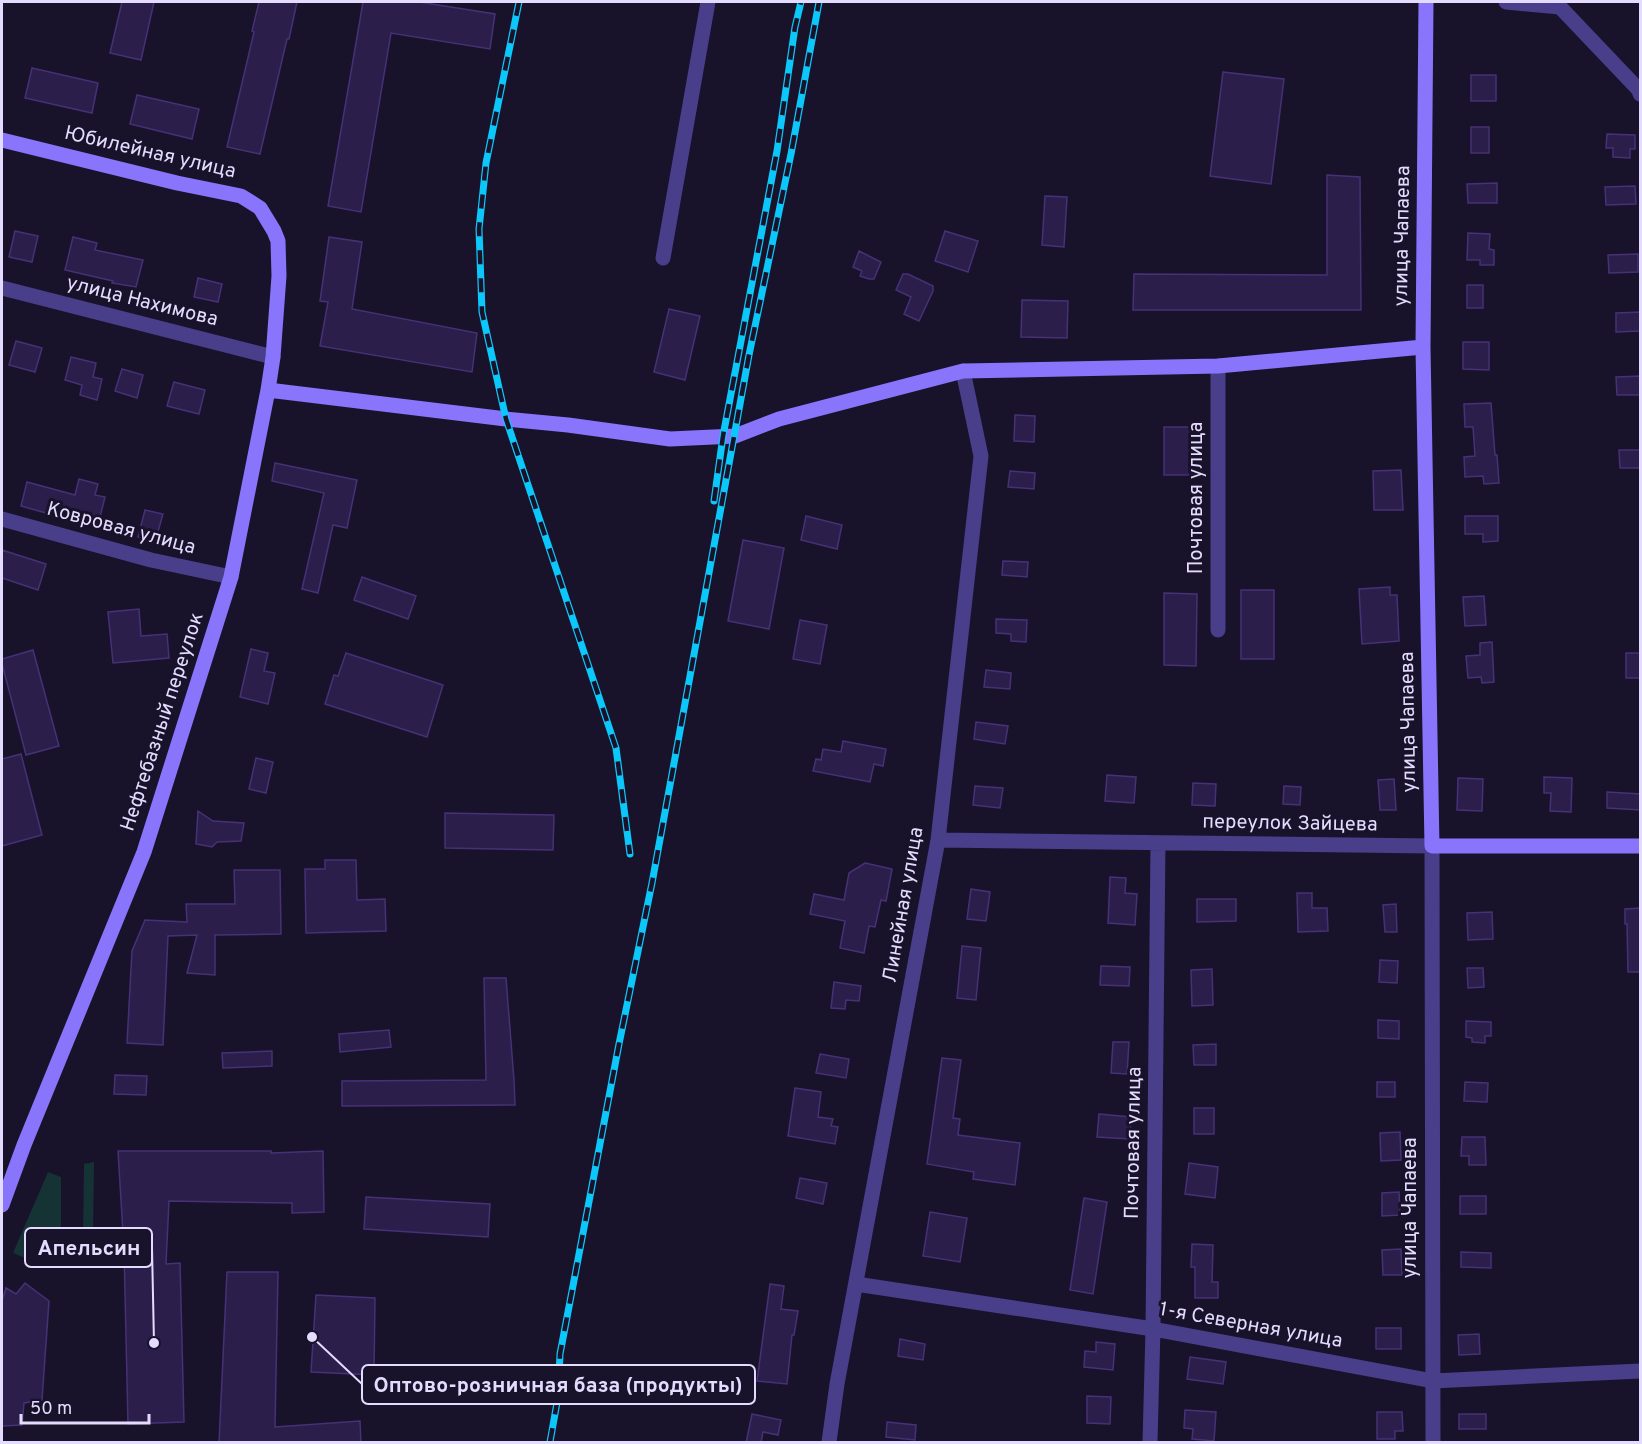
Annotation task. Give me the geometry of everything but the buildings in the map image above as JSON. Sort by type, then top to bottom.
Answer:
[{"type":"street","points":[[663,258],[708,2]]},
{"type":"street","name":"улица Чапаева","points":[[1426,2],[1423,347],[1432,846],[1433,1443]]},
{"type":"street","points":[[1506,2],[1560,7],[1641,94]]},
{"type":"street","name":"Юбилейная улица","points":[[2,140],[177,183],[241,196],[260,208],[274,231]]},
{"type":"street","name":"Нефтебазный переулок","points":[[2,1205],[24,1144],[144,852],[231,577],[273,357],[279,276],[278,241],[274,231]]},
{"type":"street","name":"улица Нахимова","points":[[2,288],[273,357]]},
{"type":"street","points":[[268,390],[670,439],[735,436],[779,419],[963,371],[1218,366],[1423,347]]},
{"type":"street","name":"Почтовая улица","points":[[1218,366],[1218,630]]},
{"type":"street","name":"Линейная улица","points":[[829,1443],[837,1384],[938,840],[981,456],[963,371]]},
{"type":"street","name":"Ковровая улица","points":[[2,519],[151,560],[231,577]]},
{"type":"street","name":"переулок Зайцева","points":[[938,840],[1641,846]]},
{"type":"street","name":"Почтовая улица","points":[[1150,1443],[1158,843]]},
{"type":"street","name":"1-я Северная улица","points":[[856,1284],[1153,1329],[1433,1381],[1641,1371]]},
{"type":"green space","points":[[94,1162],[93,1235],[83,1236],[84,1164]]},
{"type":"green space","points":[[48,1172],[61,1177],[61,1263],[35,1262],[13,1253]]},
{"type":"railway","points":[[519,2],[486,163],[479,229],[482,312],[506,419],[616,748],[630,854]]},
{"type":"railway","points":[[714,501],[723,436],[777,151],[795,27],[801,2]]},
{"type":"railway","points":[[550,1442],[558,1397],[560,1354],[652,883],[749,355],[791,154],[819,2]]},
{"type":"place","name":"Оптово-розничная база (продукты)","points":[[312,1337]]},
{"type":"place","name":"Апельсин","points":[[154,1343]]}]
